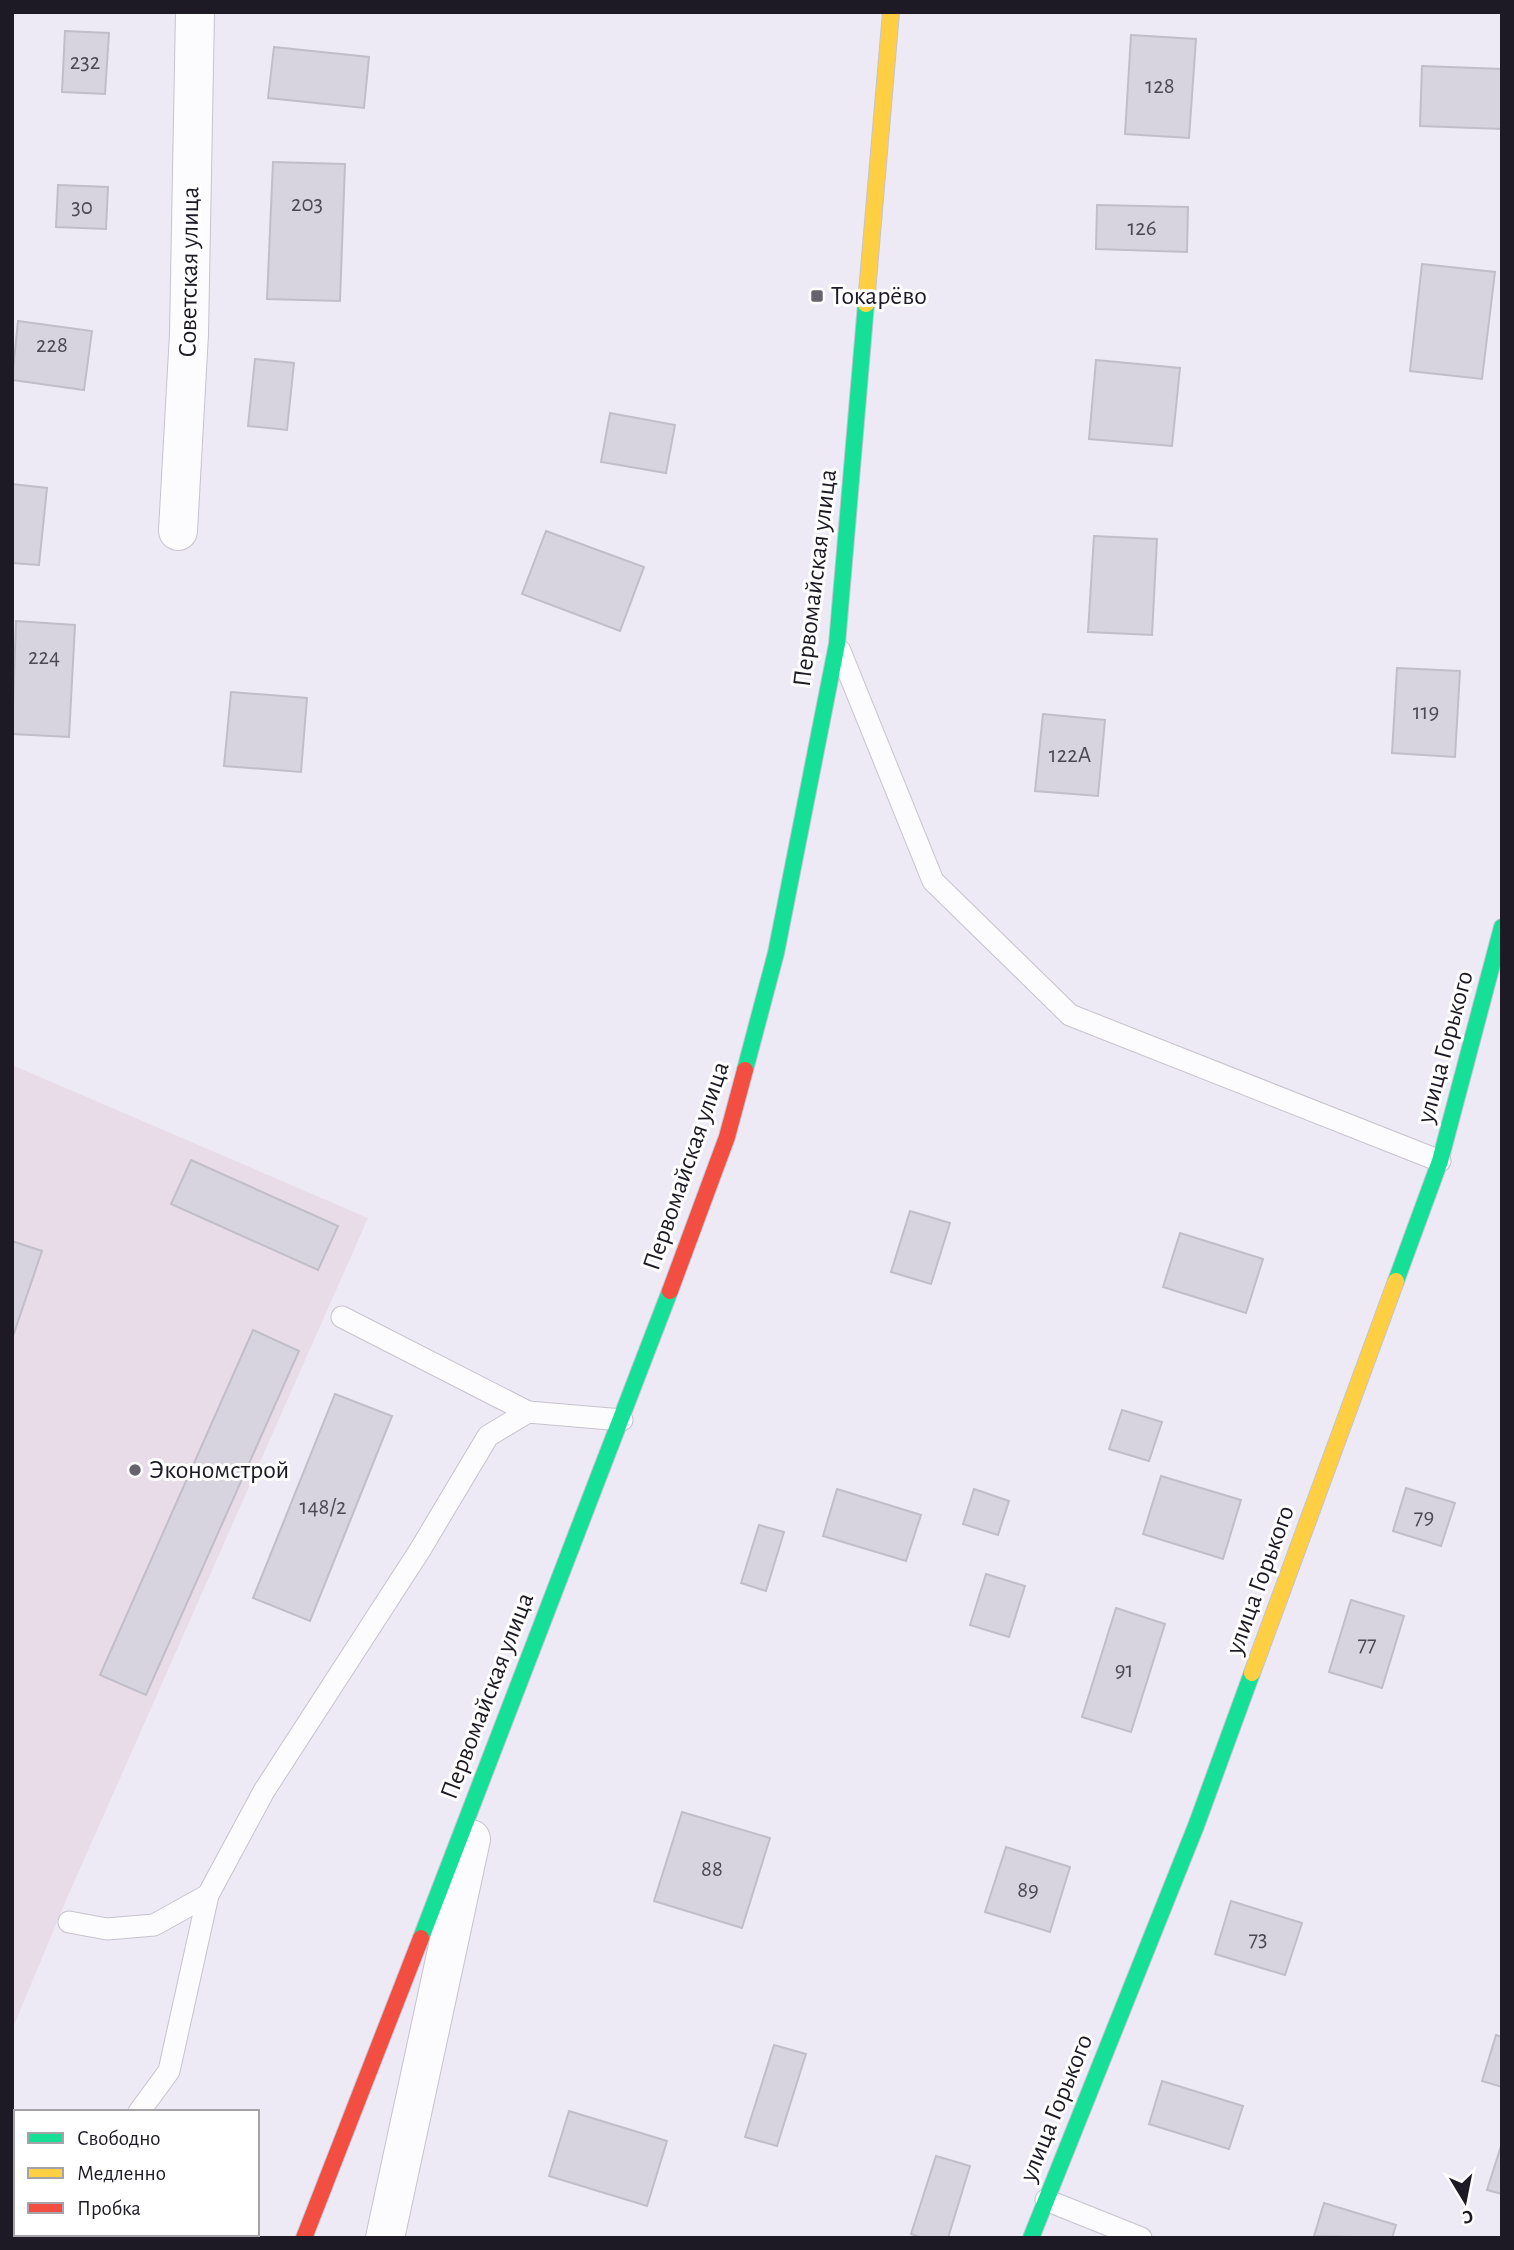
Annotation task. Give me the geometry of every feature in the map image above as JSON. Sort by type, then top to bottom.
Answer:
[{"type":"street","name":"Советская улица","points":[[178,531],[189,334],[195,12]]},
{"type":"street","name":"Первомайская улица","points":[[304,2238],[488,1757],[622,1420],[727,1137],[776,953],[837,644],[891,12]]},
{"type":"street","name":"улица Горького","points":[[1031,2238],[1195,1826],[1440,1161],[1502,928]]},
{"type":"street","points":[[385,2238],[488,1757]]},
{"type":"lane","points":[[837,644],[933,881],[1070,1016],[1440,1161]]},
{"type":"lane","points":[[342,1317],[528,1412],[622,1420]]},
{"type":"lane","points":[[140,2110],[169,2071],[208,1895],[264,1791],[420,1550],[488,1436],[528,1412]]},
{"type":"lane","points":[[69,1922],[107,1929],[153,1925],[208,1895]]},
{"type":"lane","points":[[1046,2200],[1142,2238]]},
{"type":"shaded area","name":"Экономстрой","points":[[12,1065],[368,1218],[67,1898],[12,2030]]},
{"type":"building","points":[[65,31],[109,33],[105,94],[62,92]]},
{"type":"building","points":[[1131,35],[1196,39],[1189,138],[1125,134]]},
{"type":"building","points":[[274,47],[369,57],[364,108],[268,98]]},
{"type":"building","points":[[1422,66],[1502,69],[1502,129],[1420,126]]},
{"type":"building","points":[[273,162],[345,164],[340,301],[267,299]]},
{"type":"building","points":[[58,185],[108,187],[106,229],[56,227]]},
{"type":"building","points":[[1097,205],[1188,207],[1187,252],[1096,249]]},
{"type":"building","points":[[1422,264],[1495,272],[1482,379],[1410,371]]},
{"type":"building","points":[[18,321],[92,331],[84,390],[12,380]]},
{"type":"building","points":[[255,359],[294,363],[287,430],[248,426]]},
{"type":"building","points":[[1096,360],[1180,368],[1172,446],[1089,439]]},
{"type":"building","points":[[610,413],[675,425],[666,473],[601,462]]},
{"type":"building","points":[[12,484],[47,488],[39,565],[12,563]]},
{"type":"building","points":[[546,531],[644,567],[620,631],[522,594]]},
{"type":"building","points":[[1094,536],[1157,539],[1152,635],[1088,632]]},
{"type":"building","points":[[16,621],[75,625],[69,737],[12,734]]},
{"type":"building","points":[[1397,668],[1460,671],[1455,757],[1392,753]]},
{"type":"building","points":[[231,692],[307,698],[301,772],[224,766]]},
{"type":"building","points":[[1043,714],[1105,720],[1098,796],[1035,791]]},
{"type":"building","points":[[191,1160],[338,1226],[318,1270],[171,1204]]},
{"type":"building","points":[[910,1211],[950,1223],[931,1284],[891,1272]]},
{"type":"building","points":[[1180,1233],[1263,1259],[1246,1313],[1163,1287]]},
{"type":"building","points":[[12,1241],[42,1251],[12,1339]]},
{"type":"building","points":[[253,1330],[299,1351],[146,1695],[100,1675]]},
{"type":"building","points":[[335,1394],[392,1416],[310,1621],[253,1598]]},
{"type":"building","points":[[1122,1410],[1162,1422],[1149,1461],[1109,1449]]},
{"type":"building","points":[[1161,1476],[1241,1500],[1223,1559],[1143,1534]]},
{"type":"building","points":[[1406,1488],[1455,1503],[1441,1546],[1393,1531]]},
{"type":"building","points":[[837,1489],[921,1515],[906,1561],[823,1536]]},
{"type":"building","points":[[974,1489],[1009,1501],[998,1535],[963,1524]]},
{"type":"building","points":[[759,1525],[784,1532],[766,1591],[741,1583]]},
{"type":"building","points":[[986,1574],[1025,1586],[1009,1637],[970,1625]]},
{"type":"building","points":[[1351,1600],[1404,1616],[1382,1688],[1329,1672]]},
{"type":"building","points":[[1116,1608],[1165,1624],[1131,1732],[1082,1717]]},
{"type":"building","points":[[682,1812],[770,1838],[742,1928],[654,1901]]},
{"type":"building","points":[[1006,1847],[1070,1867],[1050,1932],[985,1912]]},
{"type":"building","points":[[1231,1901],[1302,1923],[1285,1975],[1215,1954]]},
{"type":"building","points":[[1496,2035],[1502,2037],[1502,2087],[1482,2081]]},
{"type":"building","points":[[774,2045],[806,2054],[777,2146],[745,2137]]},
{"type":"building","points":[[1162,2081],[1243,2106],[1229,2149],[1149,2124]]},
{"type":"building","points":[[569,2111],[667,2141],[647,2206],[549,2176]]},
{"type":"building","points":[[1502,2146],[1502,2194],[1487,2190]]},
{"type":"building","points":[[936,2156],[970,2166],[948,2238],[923,2238],[911,2234]]},
{"type":"building","points":[[1324,2203],[1396,2225],[1392,2238],[1314,2236]]},
{"type":"traffic: fast","points":[[745,1070],[776,953],[837,644],[866,304]]},
{"type":"traffic: fast","points":[[1396,1281],[1440,1161],[1502,927]]},
{"type":"traffic: fast","points":[[421,1938],[670,1291]]},
{"type":"traffic: fast","points":[[1031,2238],[1196,1826],[1252,1673]]},
{"type":"traffic: slow","points":[[866,304],[891,12]]},
{"type":"traffic: slow","points":[[1252,1673],[1396,1281]]},
{"type":"traffic: jam","points":[[670,1291],[727,1137],[745,1070]]},
{"type":"traffic: jam","points":[[304,2238],[421,1938]]},
{"type":"place","name":"Токарёво","points":[[817,296]]},
{"type":"place","name":"Экономстрой","points":[[135,1470]]}]
